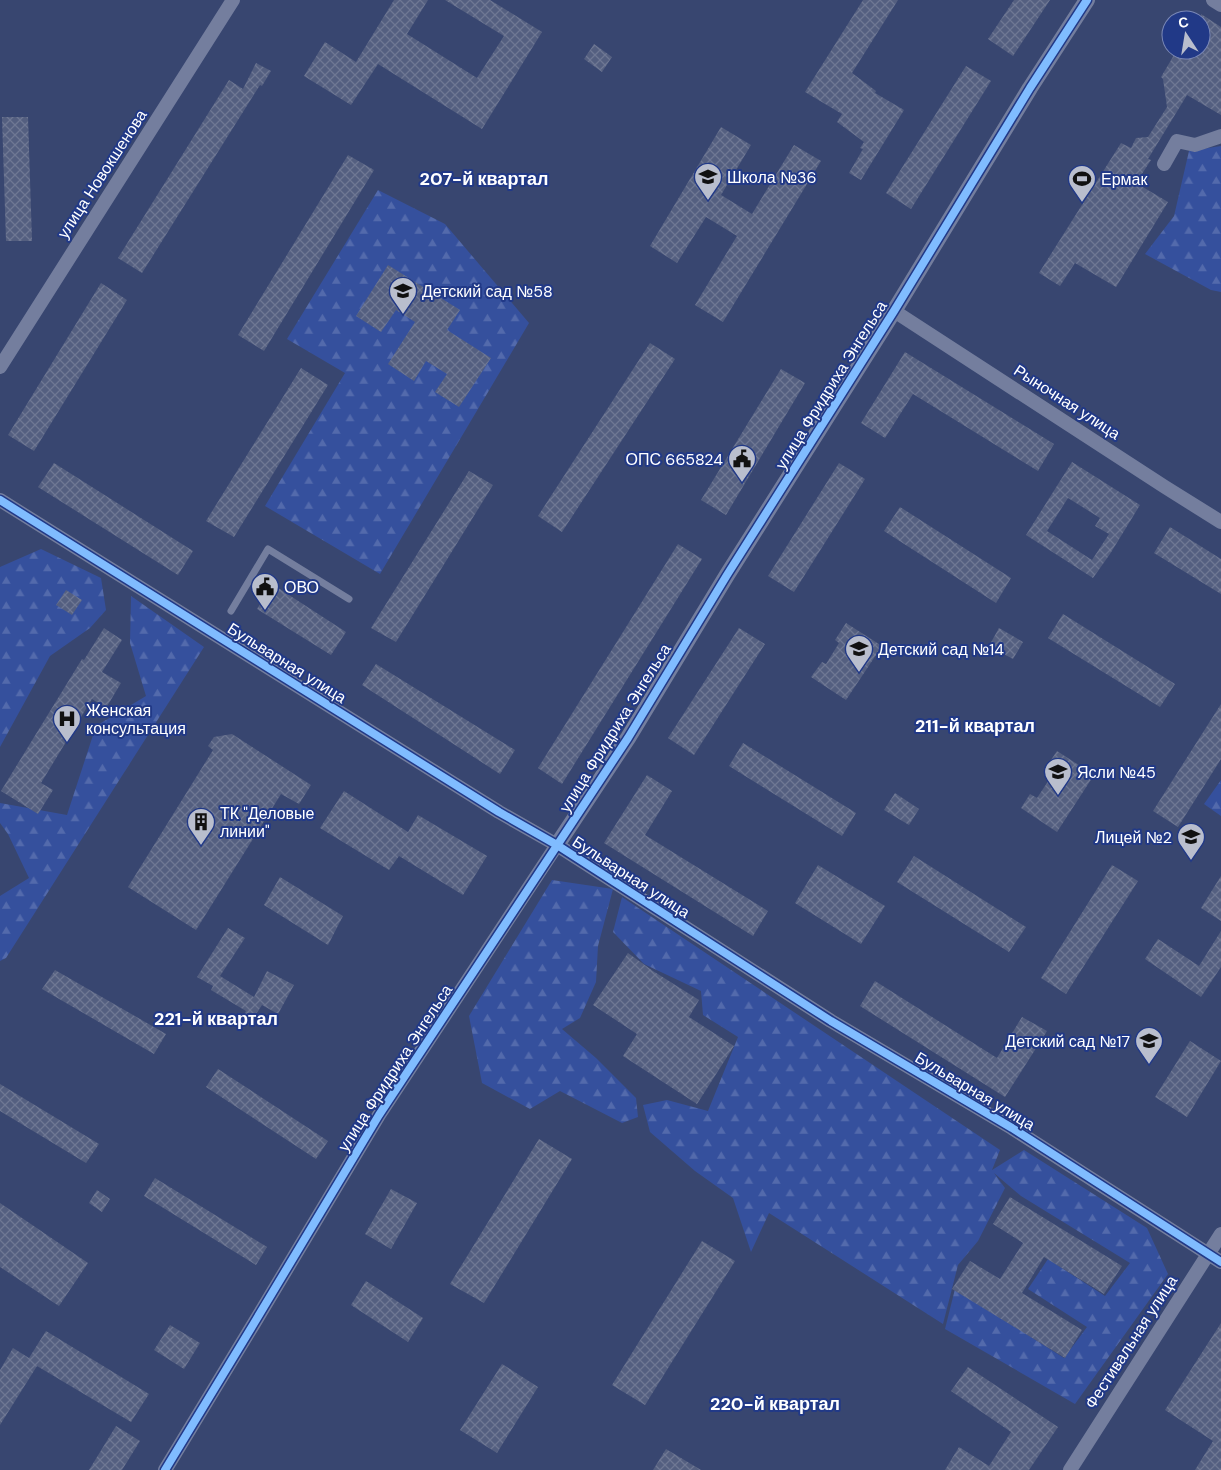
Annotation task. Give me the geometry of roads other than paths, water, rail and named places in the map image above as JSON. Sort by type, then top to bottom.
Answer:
[{"type":"street","name":"улица Новокшенова","points":[[0,367],[233,0]]},
{"type":"street","name":"улица Фридриха Энгельса","points":[[165,1470],[379,1115],[628,738],[727,575],[894,311],[1030,88],[1087,0]]},
{"type":"street","points":[[1213,0],[1221,6]]},
{"type":"street","points":[[1164,164],[1177,141],[1195,145],[1221,136]]},
{"type":"street","name":"Рыночная улица","points":[[894,311],[1221,522]]},
{"type":"street","name":"Бульварная улица","points":[[0,500],[499,812],[557,845],[831,1021],[1012,1128],[1221,1262]]},
{"type":"street","name":"Фестивальная улица","points":[[1070,1470],[1221,1234]]},
{"type":"lane","points":[[231,610],[268,548],[349,599]]},
{"type":"place","name":"Школа №36","points":[[708,201]]},
{"type":"place","name":"Ермак","points":[[1082,203]]},
{"type":"place","name":"Детский сад №58","points":[[403,315]]},
{"type":"place","name":"ОПС 665824","points":[[742,483]]},
{"type":"place","name":"ОВО","points":[[265,611]]},
{"type":"place","name":"Детский сад №14","points":[[859,673]]},
{"type":"place","name":"Женская консультация","points":[[67,743]]},
{"type":"place","name":"Ясли №45","points":[[1058,796]]},
{"type":"place","name":"ТК \"Деловые линии\"","points":[[201,846]]},
{"type":"place","name":"Лицей №2","points":[[1191,861]]},
{"type":"place","name":"Детский сад №17","points":[[1149,1065]]},
{"type":"district","name":"207-й квартал","points":[[484,179]]},
{"type":"district","name":"211-й квартал","points":[[975,726]]},
{"type":"district","name":"221-й квартал","points":[[216,1019]]},
{"type":"district","name":"220-й квартал","points":[[775,1404]]}]
